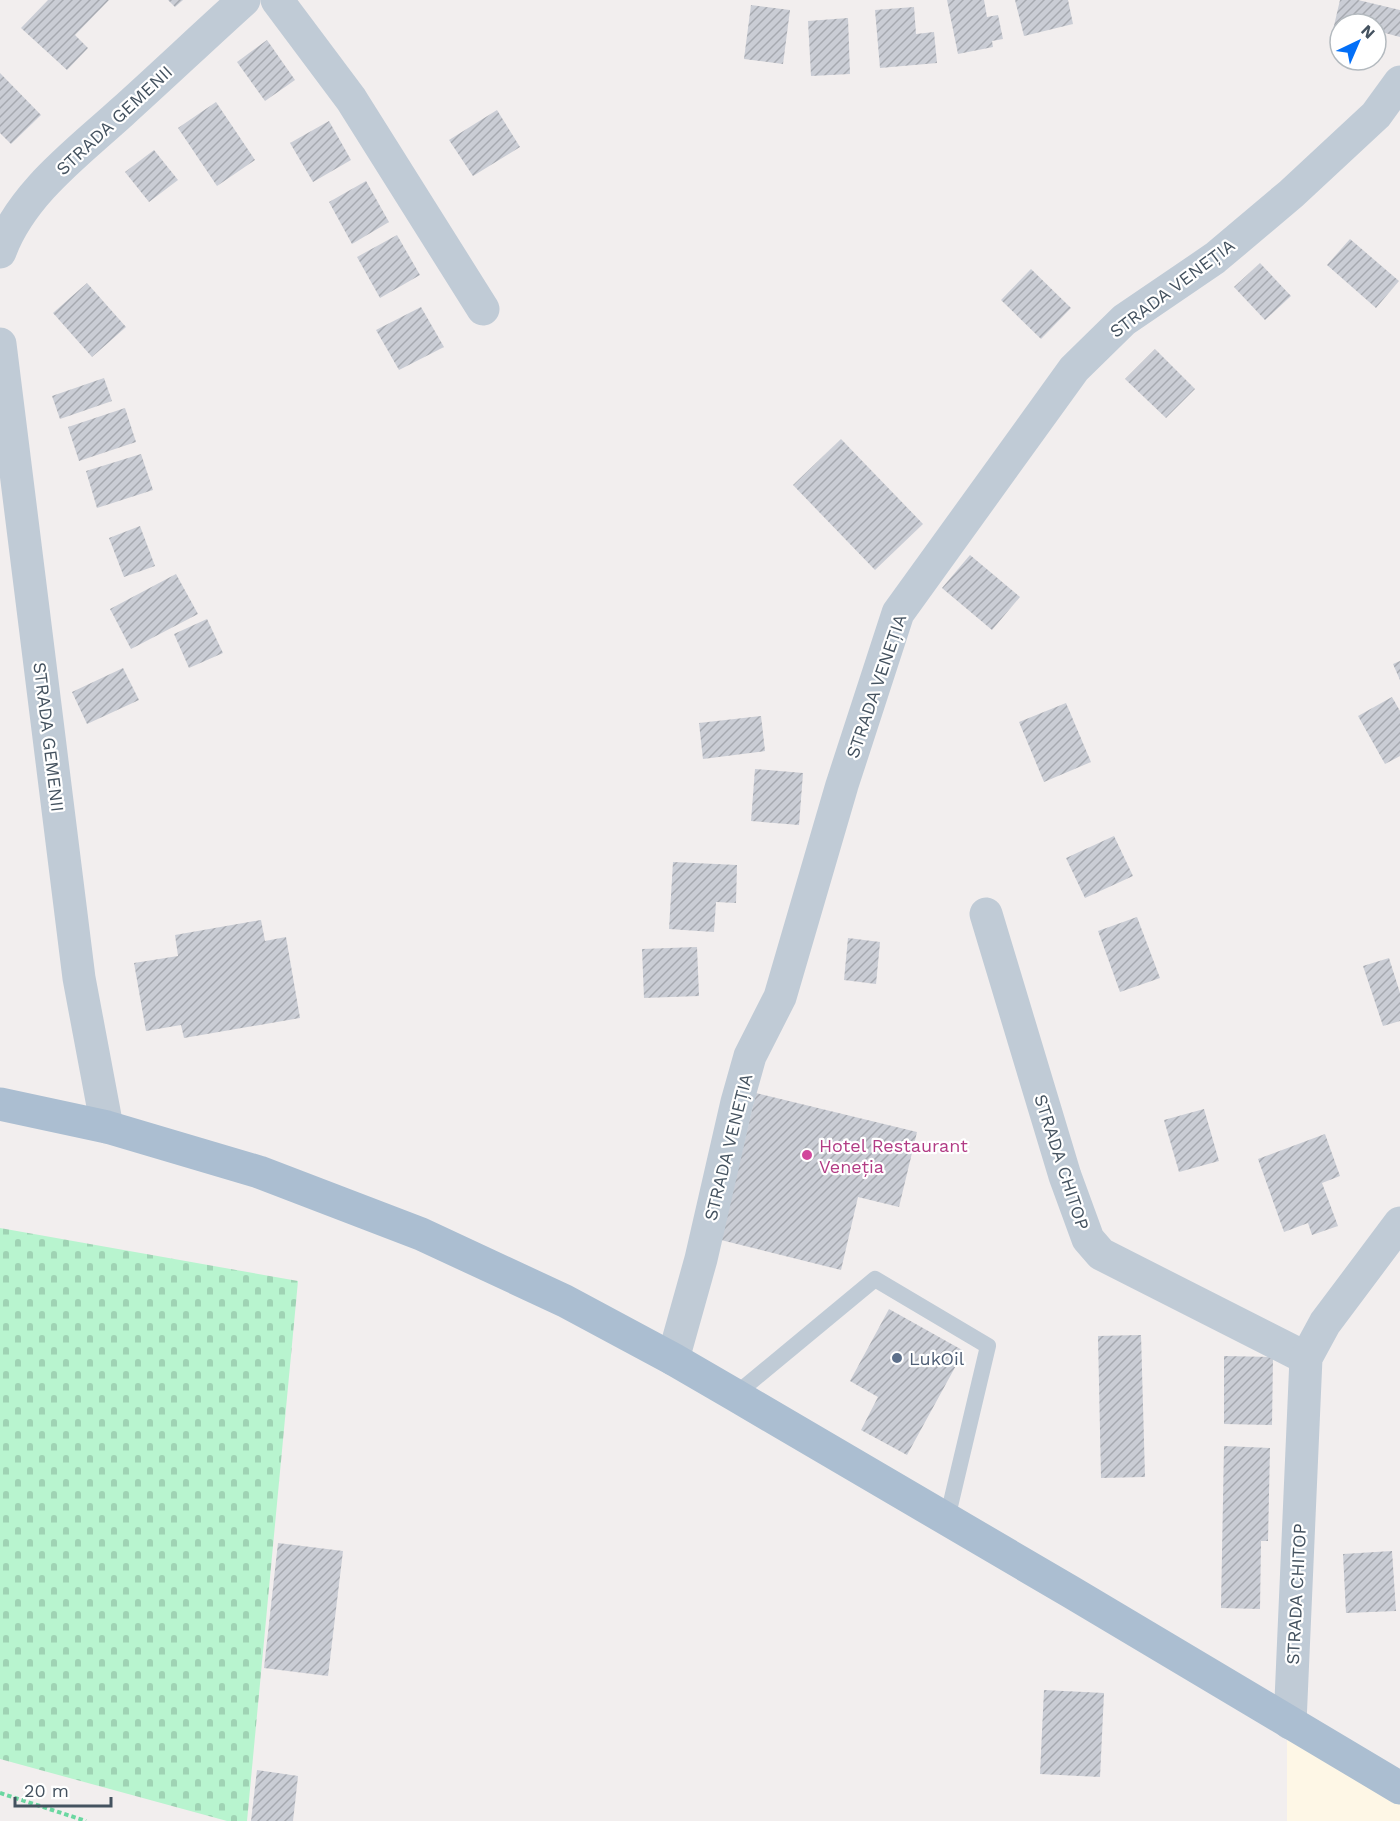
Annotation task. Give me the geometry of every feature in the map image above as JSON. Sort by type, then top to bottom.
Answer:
[{"type":"main road","points":[[0,1104],[107,1127],[260,1172],[422,1234],[565,1301],[735,1395],[1400,1788]]},
{"type":"street","name":"STRADA GEMENII","points":[[0,252],[7,233],[24,207],[55,175],[244,0]]},
{"type":"street","points":[[277,0],[351,99],[483,309]]},
{"type":"street","name":"STRADA VENEȚIA","points":[[673,1359],[701,1259],[737,1101],[750,1056],[780,997],[842,785],[898,613],[1074,369],[1124,320],[1215,258],[1291,194],[1376,115],[1400,82]]},
{"type":"street","name":"STRADA GEMENII","points":[[0,344],[79,978],[107,1127]]},
{"type":"street","name":"STRADA CHITOP","points":[[986,914],[1065,1176],[1088,1239],[1101,1254],[1306,1358]]},
{"type":"street","name":"STRADA CHITOP","points":[[1290,1723],[1306,1358],[1325,1323],[1400,1223]]},
{"type":"lane","points":[[735,1395],[875,1279],[988,1346],[947,1519]]},
{"type":"path","points":[[0,1793],[86,1821]]},
{"type":"shaded area","points":[[1287,1731],[1400,1792],[1400,1821],[1287,1821]]},
{"type":"green space","points":[[0,1228],[298,1281],[247,1821],[227,1821],[0,1759]]},
{"type":"building","points":[[48,0],[109,0],[75,35],[88,48],[67,70],[21,28]]},
{"type":"building","points":[[168,0],[183,0],[175,7]]},
{"type":"building","points":[[947,0],[984,0],[987,17],[998,15],[1003,39],[992,41],[993,47],[958,54]]},
{"type":"building","points":[[1015,0],[1068,0],[1073,24],[1024,36]]},
{"type":"building","points":[[1340,0],[1358,0],[1400,10],[1400,37],[1388,34],[1388,12],[1337,12]]},
{"type":"building","points":[[751,5],[790,10],[783,64],[744,59]]},
{"type":"building","points":[[914,7],[916,34],[934,32],[937,63],[880,68],[875,10]]},
{"type":"building","points":[[848,18],[850,74],[811,76],[808,21]]},
{"type":"building","points":[[267,40],[295,80],[265,101],[237,62]]},
{"type":"building","points":[[0,73],[41,115],[11,144],[0,133]]},
{"type":"building","points":[[216,102],[255,160],[217,186],[178,128]]},
{"type":"building","points":[[497,110],[520,147],[473,176],[449,140]]},
{"type":"building","points":[[329,121],[351,160],[313,182],[290,143]]},
{"type":"building","points":[[154,150],[178,180],[149,202],[125,172]]},
{"type":"building","points":[[366,181],[389,222],[352,244],[329,202]]},
{"type":"building","points":[[397,235],[420,275],[380,298],[357,257]]},
{"type":"building","points":[[1350,239],[1399,281],[1376,308],[1327,265]]},
{"type":"building","points":[[1260,263],[1291,296],[1265,320],[1234,287]]},
{"type":"building","points":[[1031,269],[1071,308],[1041,339],[1001,300]]},
{"type":"building","points":[[87,283],[126,327],[92,357],[53,313]]},
{"type":"building","points":[[421,307],[444,347],[399,370],[376,330]]},
{"type":"building","points":[[1155,349],[1195,389],[1166,418],[1125,379]]},
{"type":"building","points":[[104,378],[112,401],[60,419],[52,396]]},
{"type":"building","points":[[125,408],[136,442],[79,461],[68,427]]},
{"type":"building","points":[[841,439],[923,524],[875,570],[793,485]]},
{"type":"building","points":[[141,454],[153,490],[97,508],[86,471]]},
{"type":"building","points":[[140,526],[155,566],[124,577],[109,538]]},
{"type":"building","points":[[970,555],[1020,597],[992,630],[942,588]]},
{"type":"building","points":[[176,574],[198,614],[131,649],[110,609]]},
{"type":"building","points":[[207,619],[223,653],[189,668],[174,634]]},
{"type":"building","points":[[1400,661],[1400,680],[1393,664]]},
{"type":"building","points":[[123,668],[139,700],[87,724],[72,692]]},
{"type":"building","points":[[1392,697],[1400,711],[1400,756],[1385,764],[1358,716]]},
{"type":"building","points":[[1066,703],[1091,762],[1044,782],[1019,722]]},
{"type":"building","points":[[761,716],[765,751],[703,759],[699,723]]},
{"type":"building","points":[[755,769],[803,773],[799,825],[751,821]]},
{"type":"building","points":[[1114,836],[1133,876],[1085,898],[1066,858]]},
{"type":"building","points":[[673,862],[737,865],[736,903],[716,902],[714,932],[669,929]]},
{"type":"building","points":[[1137,917],[1160,978],[1120,992],[1098,931]]},
{"type":"building","points":[[261,920],[265,941],[286,937],[300,1018],[184,1038],[181,1025],[146,1031],[134,963],[178,956],[175,935]]},
{"type":"building","points":[[848,938],[880,942],[876,984],[844,980]]},
{"type":"building","points":[[697,947],[699,996],[644,998],[642,949]]},
{"type":"building","points":[[1389,958],[1400,993],[1400,1021],[1383,1026],[1363,966]]},
{"type":"building","points":[[756,1093],[917,1132],[899,1207],[858,1197],[841,1270],[721,1240]]},
{"type":"building","points":[[1204,1109],[1219,1161],[1179,1172],[1164,1120]]},
{"type":"building","points":[[1325,1134],[1340,1176],[1322,1183],[1338,1226],[1312,1235],[1308,1223],[1284,1232],[1258,1159]]},
{"type":"building","points":[[889,1309],[964,1351],[907,1455],[861,1430],[878,1397],[850,1381]]},
{"type":"building","points":[[1141,1335],[1145,1477],[1101,1478],[1098,1336]]},
{"type":"building","points":[[1224,1356],[1273,1357],[1272,1425],[1224,1424]]},
{"type":"building","points":[[1224,1446],[1270,1448],[1268,1541],[1261,1541],[1260,1609],[1221,1608]]},
{"type":"building","points":[[278,1543],[343,1551],[328,1676],[264,1668]]},
{"type":"building","points":[[1392,1551],[1396,1611],[1346,1613],[1343,1554]]},
{"type":"building","points":[[1044,1690],[1104,1693],[1100,1777],[1040,1774]]},
{"type":"building","points":[[257,1770],[298,1776],[293,1821],[251,1821]]},
{"type":"place","name":"Hotel Restaurant Veneția","points":[[807,1155]]},
{"type":"place","name":"LukOil","points":[[897,1358]]}]
